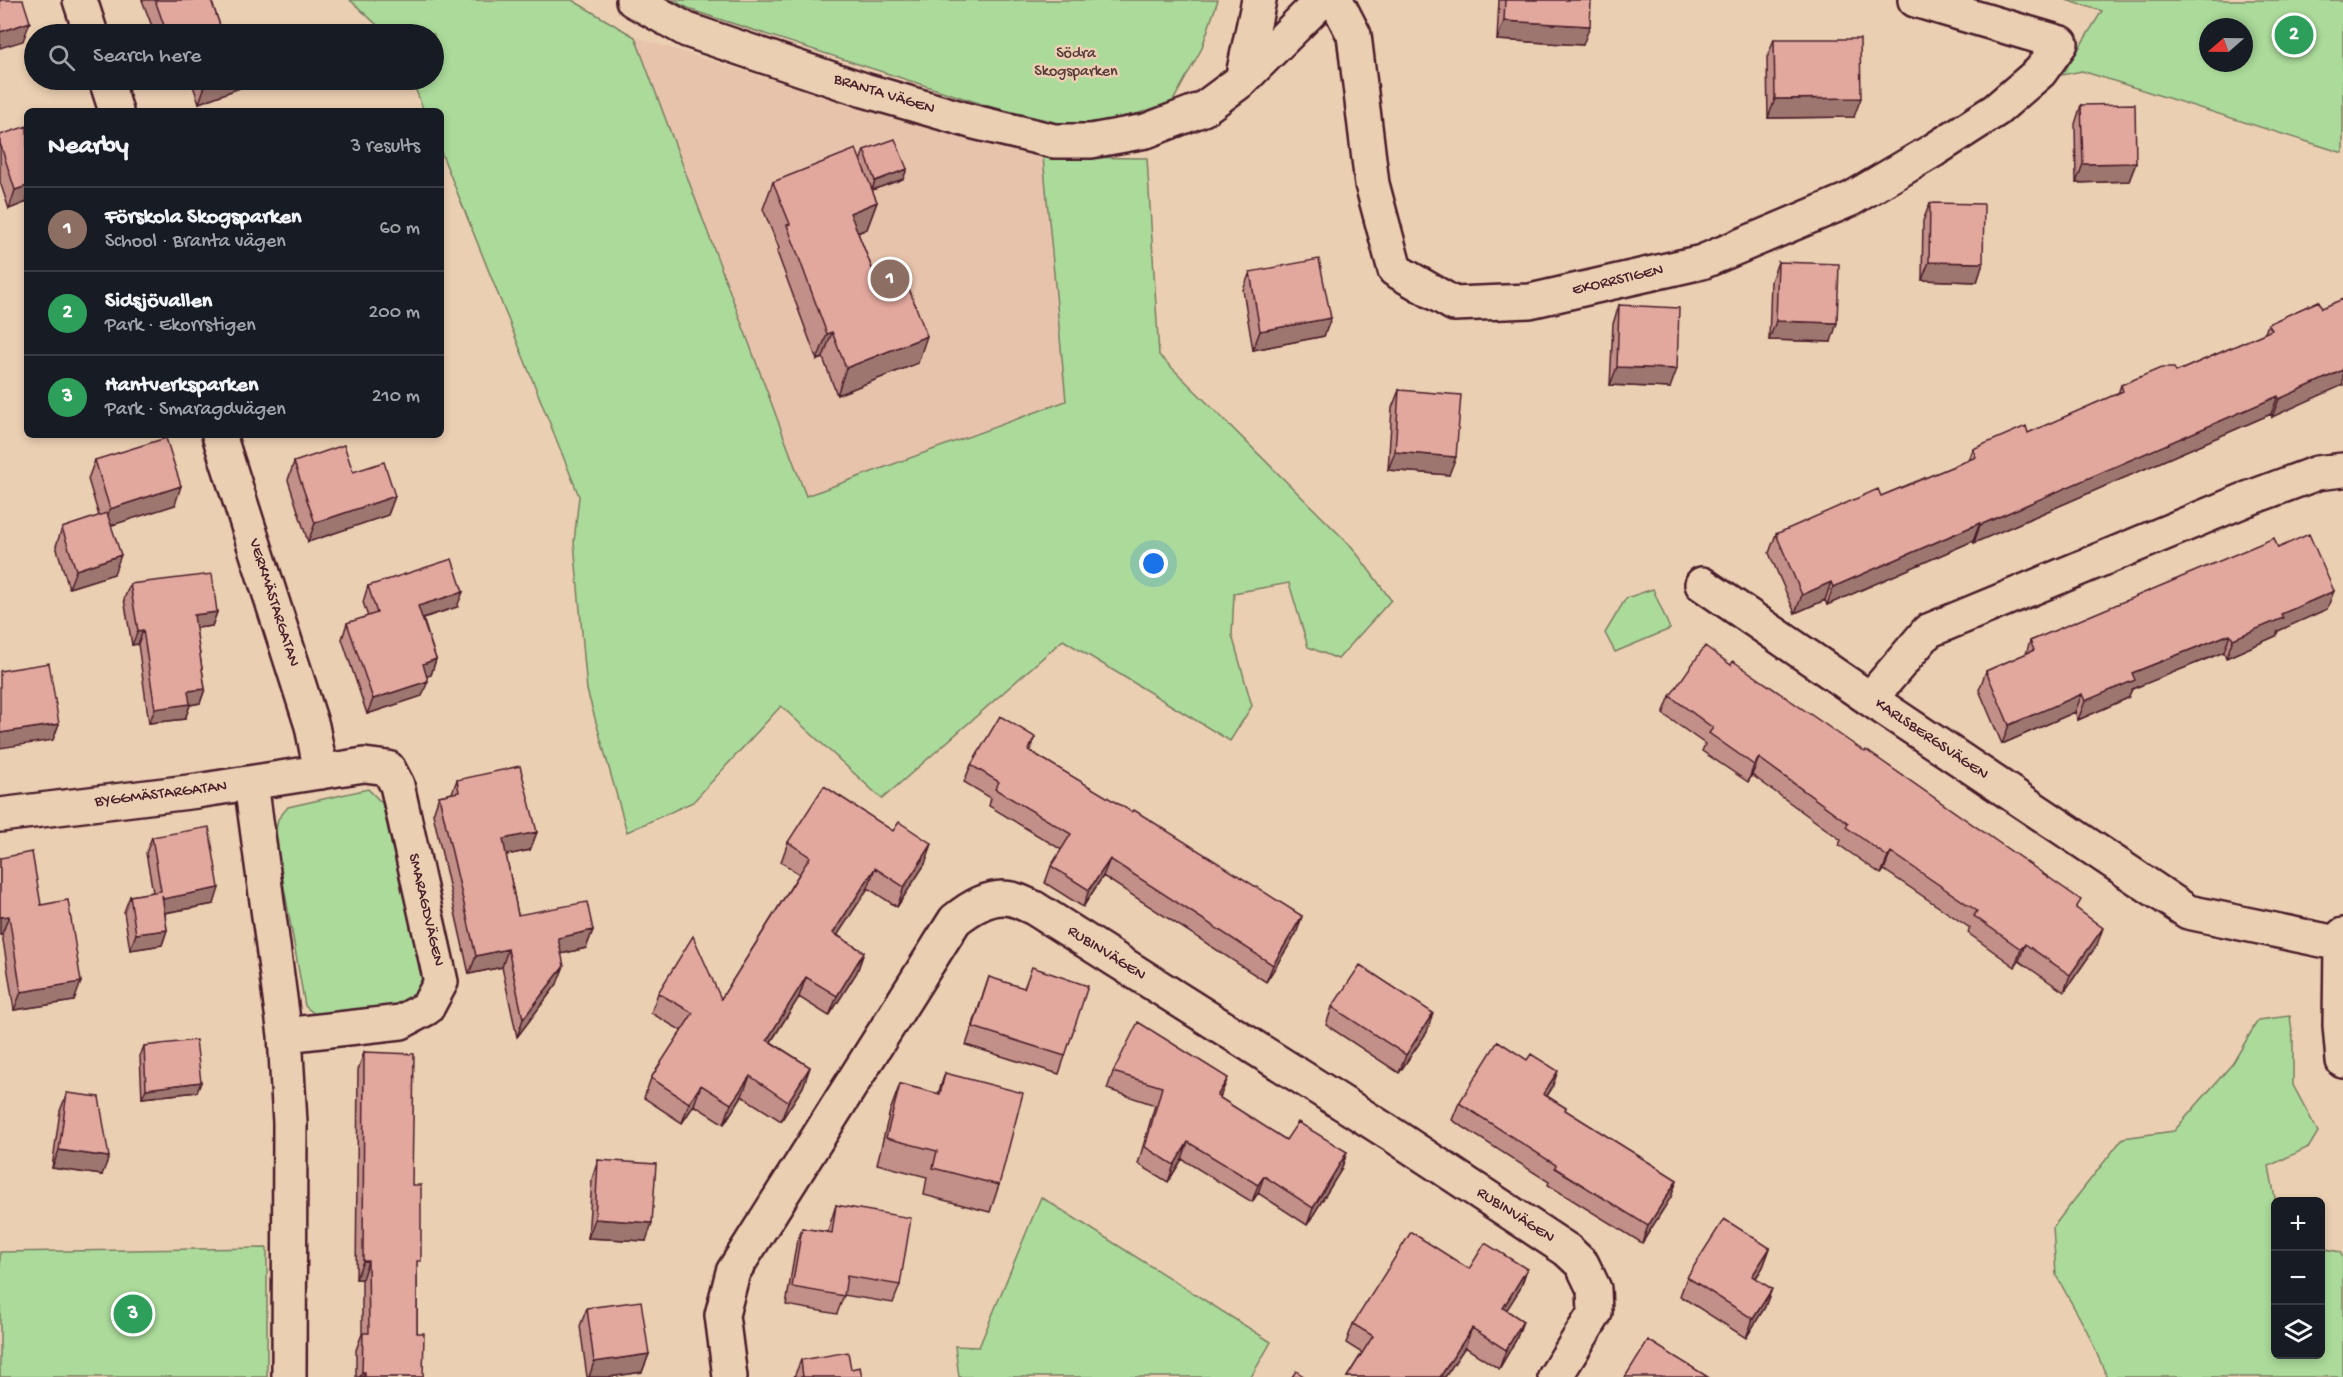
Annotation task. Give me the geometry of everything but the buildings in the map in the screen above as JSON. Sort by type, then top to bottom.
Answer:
[{"type":"street","points":[[80,0],[88,24]]},
{"type":"street","name":"BRANTA VÄGEN","points":[[633,0],[687,30],[864,90],[974,122],[1054,141],[1091,141],[1146,131],[1203,109],[1242,80],[1322,0]]},
{"type":"street","points":[[1242,80],[1259,0]]},
{"type":"street","name":"EKORRSTIGEN","points":[[1336,0],[1353,35],[1372,184],[1395,270],[1454,304],[1530,301],[1702,262],[1851,199],[1996,110],[2040,72],[2061,43],[1915,0]]},
{"type":"street","points":[[109,90],[115,108]]},
{"type":"street","name":"VERKMÄSTARGATAN","points":[[220,438],[312,726],[321,772]]},
{"type":"street","name":"KARLSBERGSVÄGEN","points":[[2342,940],[2188,912],[1870,699],[1928,631],[2247,499],[2317,473],[2343,470]]},
{"type":"street","points":[[1702,584],[1870,699]]},
{"type":"street","name":"SMARAGDVÄGEN","points":[[285,1035],[401,1022],[427,1008],[441,982],[397,785],[388,768],[364,765],[321,772]]},
{"type":"street","name":"BYGGMÄSTARGATAN","points":[[0,815],[321,772]]},
{"type":"street","points":[[251,783],[285,1035],[290,1123],[289,1377]]},
{"type":"street","name":"RUBINVÄGEN","points":[[730,1377],[722,1315],[733,1272],[955,920],[972,907],[988,900],[1010,898],[1034,908],[1396,1137],[1568,1250],[1582,1264],[1594,1288],[1594,1313],[1555,1377]]},
{"type":"street","points":[[2342,940],[2340,1025],[2343,1061]]},
{"type":"shaded area","points":[[635,37],[954,136],[1043,157],[1066,401],[806,496]]},
{"type":"green space","points":[[350,0],[572,0],[635,37],[806,496],[1066,401],[1043,157],[1147,158],[1159,355],[1352,547],[1391,600],[1338,659],[1308,647],[1289,583],[1234,593],[1232,635],[1252,706],[1230,741],[1063,640],[882,799],[781,706],[693,802],[627,832],[587,690],[574,542],[579,496],[444,159],[444,108],[423,108],[416,90],[444,90],[444,24],[376,24]]},
{"type":"green space","name":"Södra Skogsparken","points":[[671,0],[1218,0],[1201,50],[1173,101],[1140,113],[1075,127],[988,106],[697,12]]},
{"type":"green space","points":[[2066,0],[2343,0],[2343,153],[2082,71],[2062,75],[2102,11]]},
{"type":"green space","points":[[1653,589],[1670,629],[1615,652],[1605,633],[1626,598]]},
{"type":"green space","points":[[368,789],[382,803],[424,984],[417,1001],[401,1008],[317,1016],[305,1006],[275,836],[278,819],[288,807]]},
{"type":"green space","points":[[2290,1016],[2293,1040],[2293,1085],[2318,1132],[2309,1147],[2269,1166],[2275,1197],[2271,1197],[2271,1359],[2325,1359],[2325,1249],[2340,1252],[2343,1258],[2343,1377],[2107,1377],[2087,1331],[2056,1275],[2053,1227],[2123,1138],[2174,1131],[2233,1063],[2258,1020]]},
{"type":"green space","points":[[1041,1197],[1271,1342],[1251,1377],[959,1377],[955,1346],[979,1347]]},
{"type":"green space","points":[[267,1248],[267,1377],[0,1377],[0,1252]]},
{"type":"place","name":"Sidsjövallen","points":[[2294,35]]},
{"type":"place","name":"Förskola Skogsparken","points":[[890,279]]},
{"type":"place","name":"Hantverksparken","points":[[133,1314]]}]
